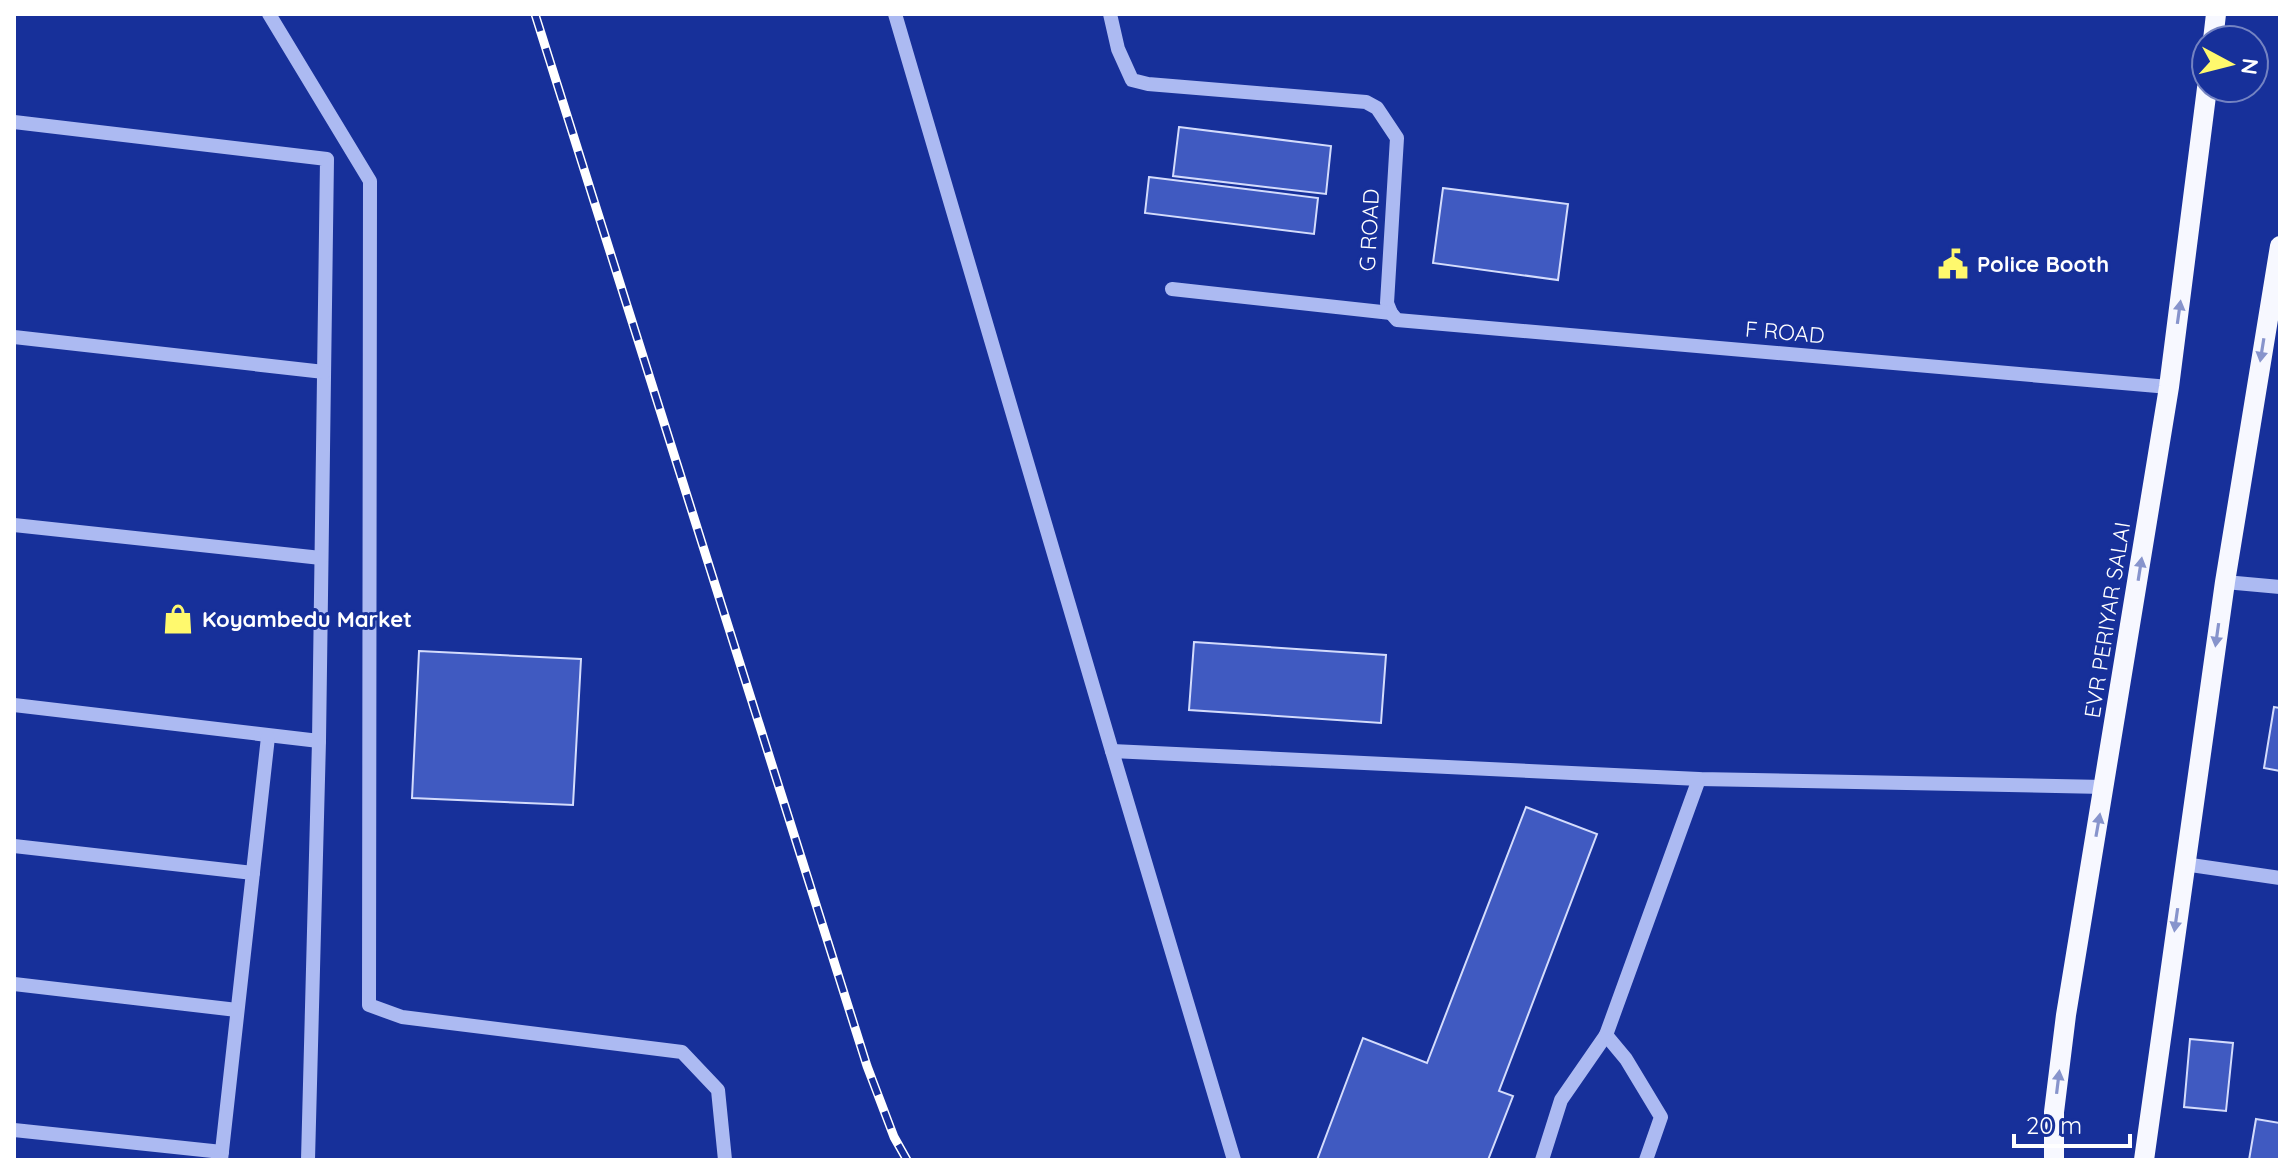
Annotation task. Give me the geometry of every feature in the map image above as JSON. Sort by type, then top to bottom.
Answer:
[{"type":"main road","name":"EVR PERIYAR SALAI","points":[[2054,1160],[2054,1112],[2066,1015],[2169,387],[2205,104]]},
{"type":"main road","points":[[2144,1160],[2225,582],[2280,246]]},
{"type":"street","points":[[269,14],[370,181],[369,1005],[402,1017],[682,1052],[718,1090],[725,1160]]},
{"type":"street","points":[[895,14],[1234,1160]]},
{"type":"street","name":"G ROAD","points":[[1110,14],[1118,49],[1132,80],[1148,84],[1366,102],[1377,108],[1397,138],[1387,303],[1394,316]]},
{"type":"street","points":[[14,122],[327,159],[319,741],[308,1160]]},
{"type":"street","name":"F ROAD","points":[[1172,289],[1394,316],[2169,387]]},
{"type":"street","points":[[14,337],[324,372]]},
{"type":"street","points":[[14,525],[321,558]]},
{"type":"street","points":[[2225,582],[2280,587]]},
{"type":"street","points":[[14,705],[319,741]]},
{"type":"street","points":[[14,1130],[221,1156],[268,737]]},
{"type":"street","points":[[1112,751],[1699,779],[2104,787]]},
{"type":"street","points":[[1542,1160],[1561,1100],[1606,1035],[1699,779]]},
{"type":"street","points":[[14,846],[253,873]]},
{"type":"street","points":[[2184,864],[2280,878]]},
{"type":"street","points":[[14,984],[237,1010]]},
{"type":"street","points":[[1606,1035],[1626,1059],[1661,1117],[1646,1160]]},
{"type":"building","points":[[1179,127],[1331,146],[1326,194],[1173,176]]},
{"type":"building","points":[[1149,177],[1318,198],[1314,234],[1145,213]]},
{"type":"building","points":[[1443,188],[1568,204],[1558,280],[1433,263]]},
{"type":"building","points":[[1194,642],[1386,655],[1381,723],[1189,710]]},
{"type":"building","points":[[419,651],[581,659],[573,805],[412,798]]},
{"type":"building","points":[[2274,707],[2280,708],[2280,771],[2264,768]]},
{"type":"building","points":[[1526,807],[1597,834],[1499,1091],[1513,1096],[1488,1160],[1317,1160],[1363,1038],[1427,1063]]},
{"type":"building","points":[[2190,1039],[2233,1043],[2226,1111],[2184,1107]]},
{"type":"building","points":[[2256,1119],[2280,1123],[2280,1160],[2249,1160]]},
{"type":"railway","points":[[535,14],[867,1066],[894,1137],[907,1160]]},
{"type":"place","name":"Police Booth","points":[[1953,264]]},
{"type":"place","name":"Koyambedu Market","points":[[178,619]]}]
